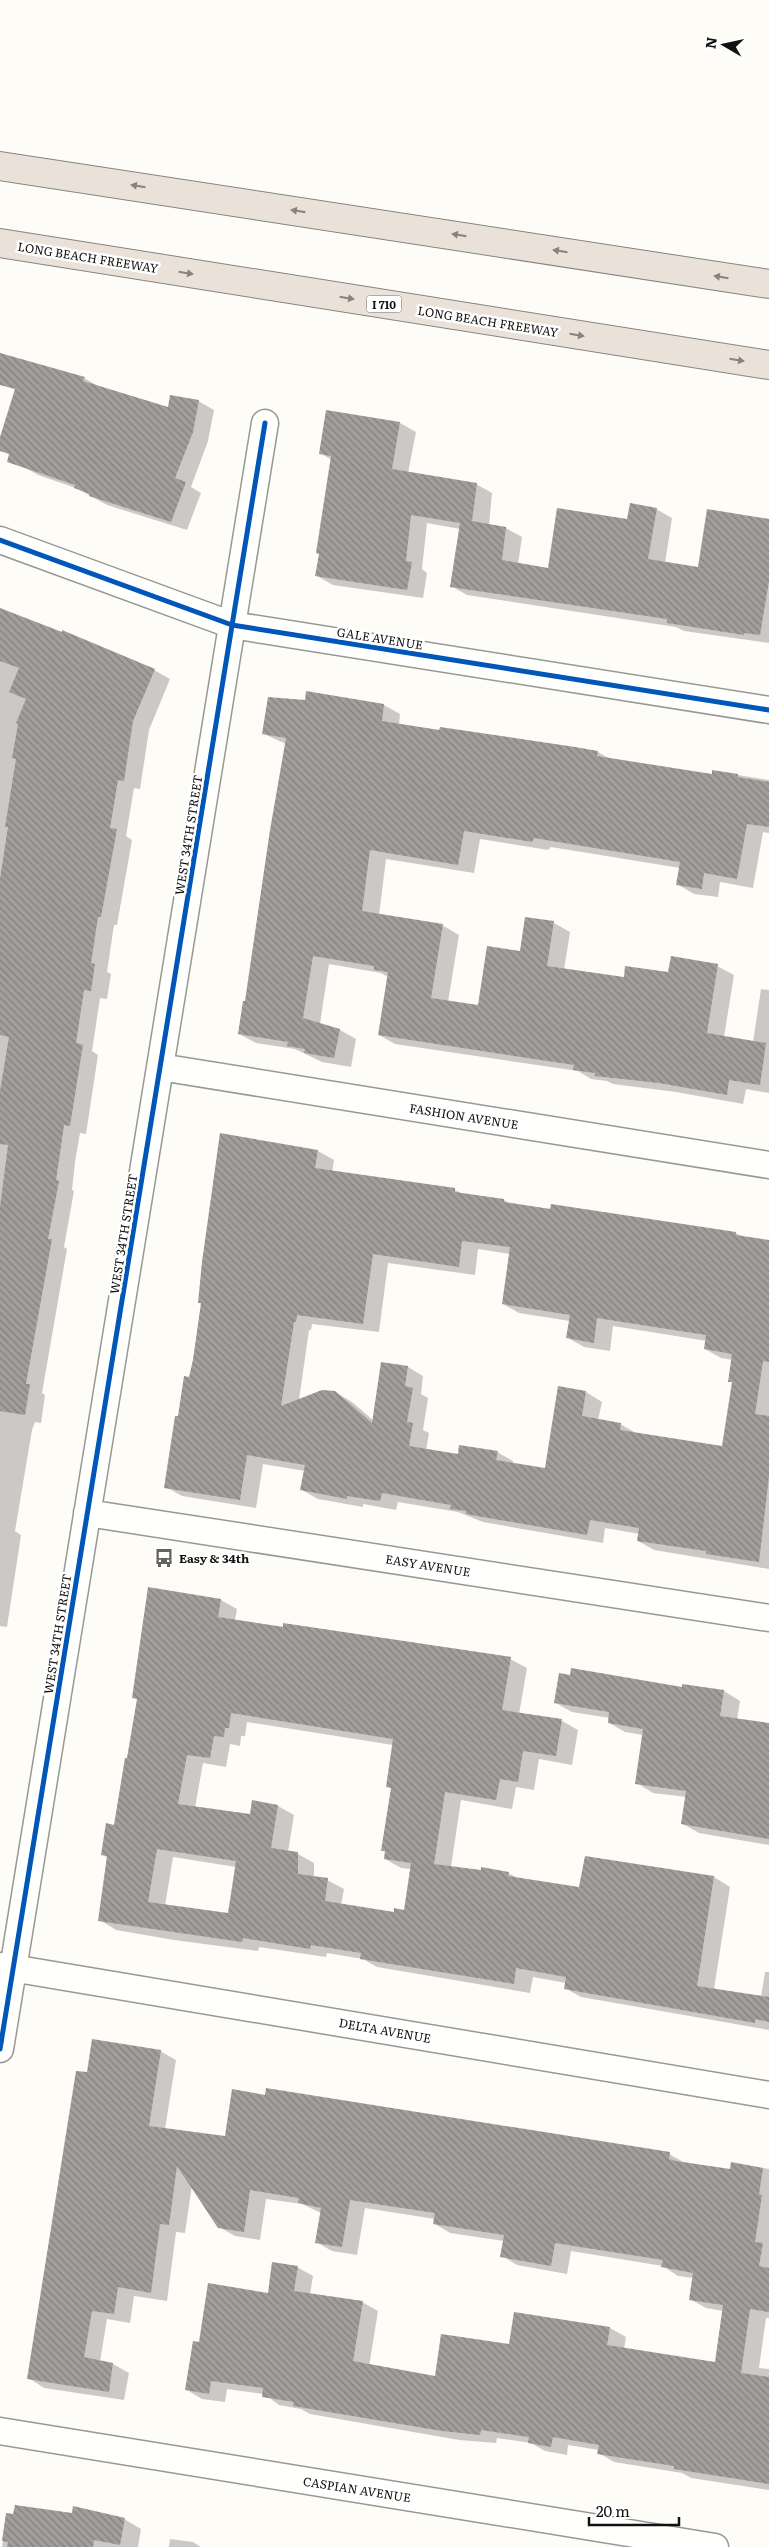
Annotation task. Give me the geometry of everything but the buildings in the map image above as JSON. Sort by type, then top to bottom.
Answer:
[{"type":"highway","points":[[0,166],[769,284]]},
{"type":"highway","name":"LONG BEACH FREEWAY","points":[[0,243],[769,365]]},
{"type":"street","name":"WEST 34TH STREET","points":[[0,2049],[7,1967],[87,1513],[265,423]]},
{"type":"street","name":"GALE AVENUE","points":[[0,540],[232,625],[769,710]]},
{"type":"street","name":"FASHION AVENUE","points":[[160,1067],[769,1165]]},
{"type":"street","name":"EASY AVENUE","points":[[87,1513],[769,1618]]},
{"type":"street","name":"DELTA AVENUE","points":[[7,1967],[769,2095]]},
{"type":"street","name":"CASPIAN AVENUE","points":[[0,2431],[715,2547]]},
{"type":"cycle path","points":[[0,2049],[265,423]]},
{"type":"cycle path","points":[[0,540],[232,625],[769,710]]},
{"type":"place","name":"Easy & 34th","points":[[164,1558]]}]
